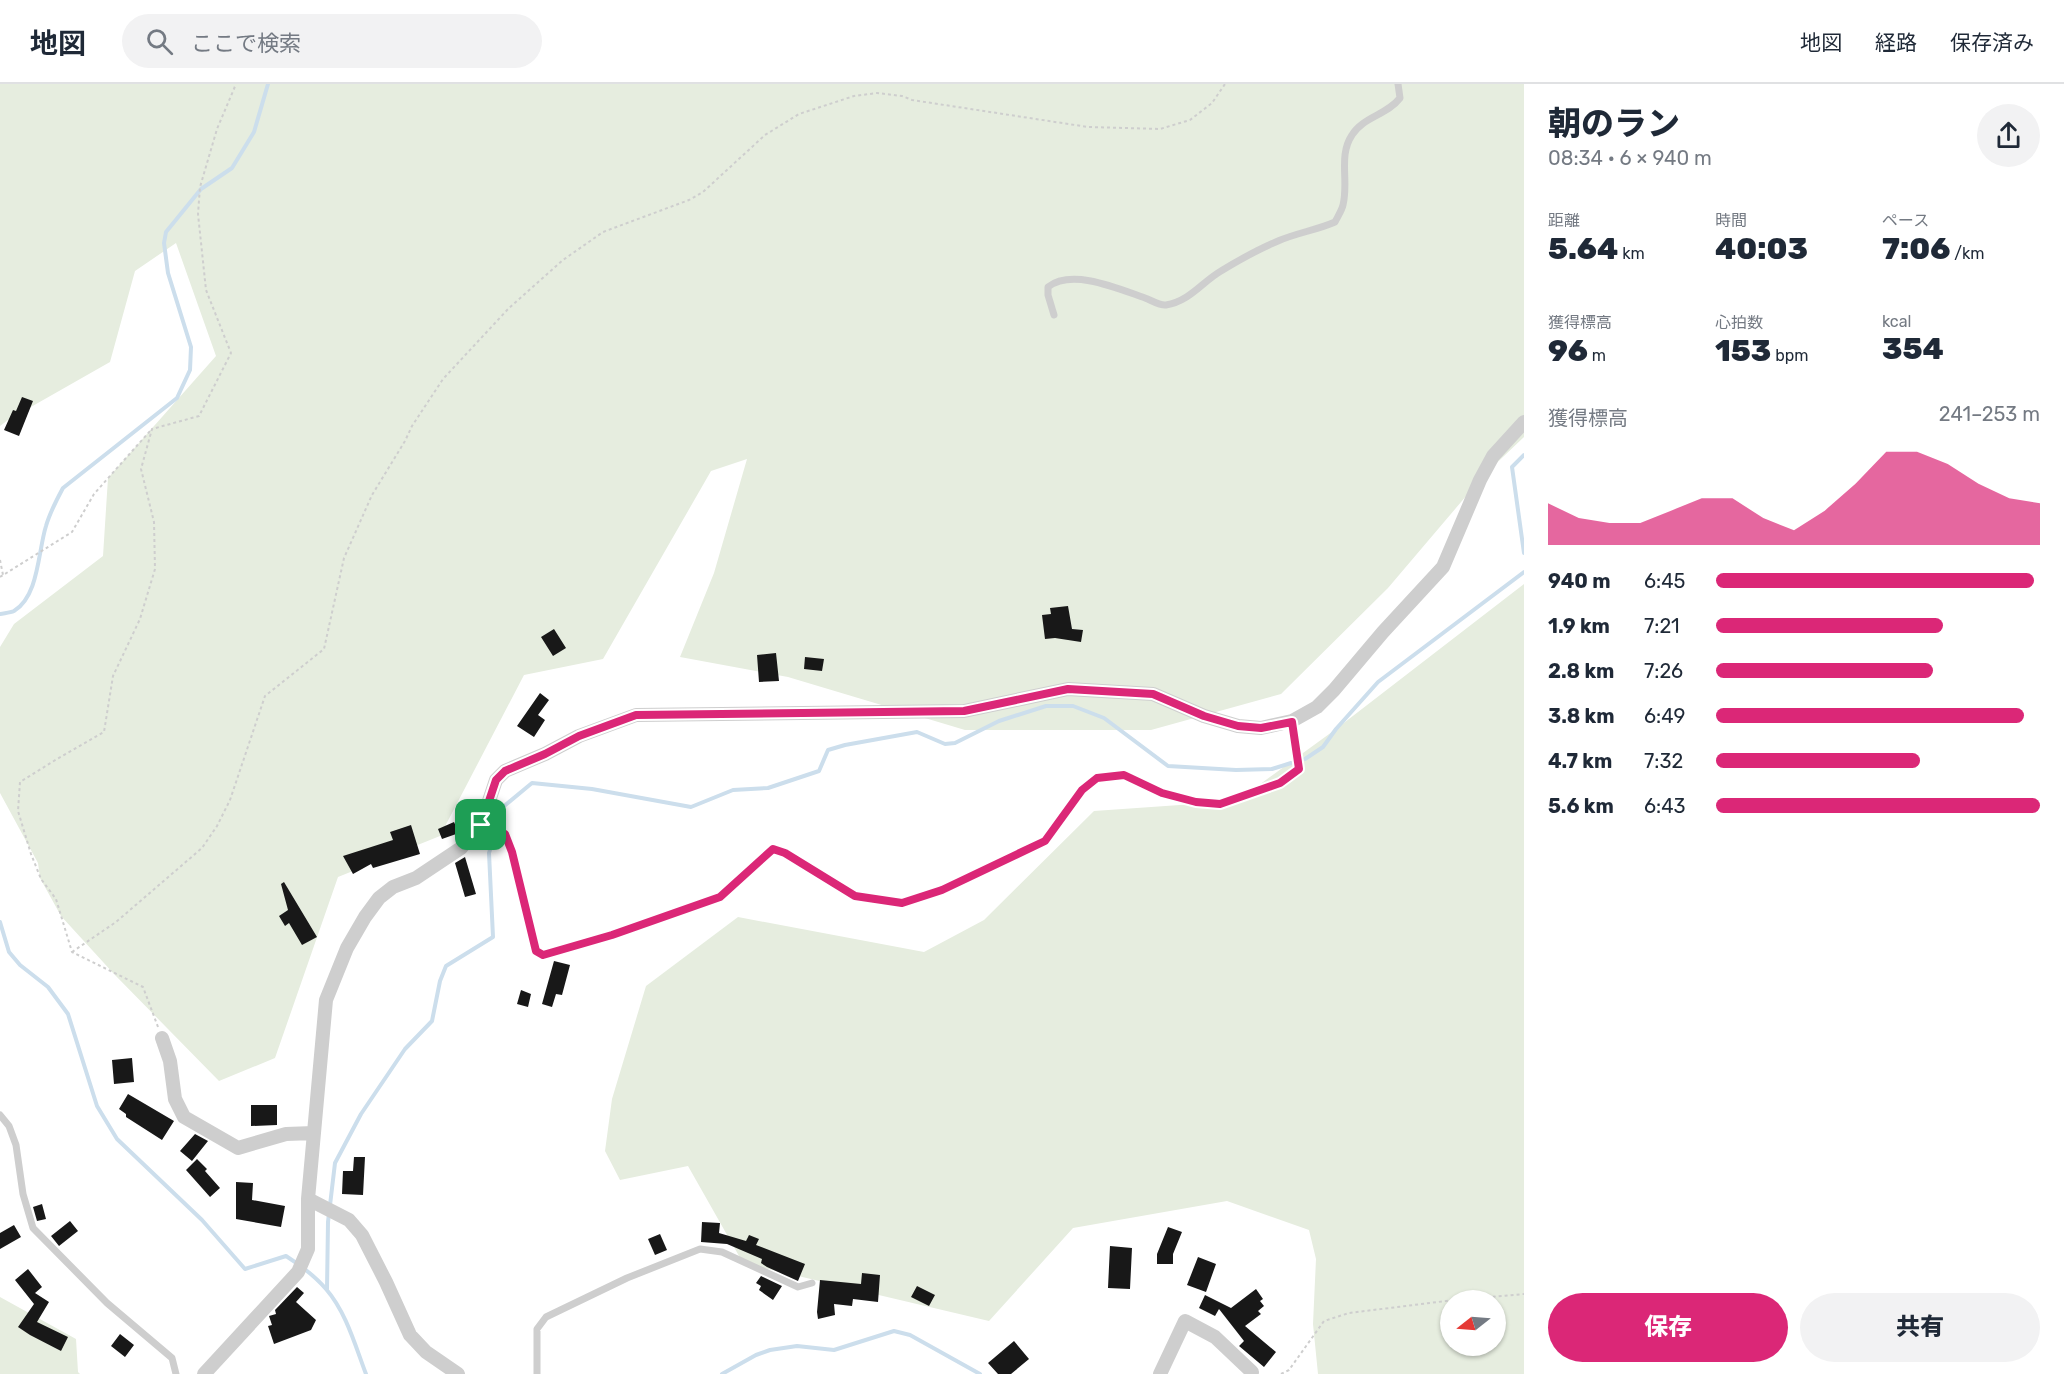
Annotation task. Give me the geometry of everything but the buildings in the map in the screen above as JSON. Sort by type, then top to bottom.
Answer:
[{"type":"street","points":[[204,1374],[298,1272],[308,1249],[320,1205],[314,1133],[326,1000],[347,948],[365,917],[380,898],[393,887],[416,878],[461,848],[481,825],[496,780],[505,771],[579,736],[636,715],[964,711],[1068,689],[1153,694],[1204,716],[1238,726],[1261,728],[1292,722],[1317,707],[1334,690],[1443,567],[1480,480],[1493,456],[1524,422]]},
{"type":"street","points":[[162,1038],[170,1061],[175,1099],[184,1117],[238,1148],[286,1134],[314,1133]]},
{"type":"street","points":[[320,1205],[349,1220],[362,1235],[410,1335],[426,1352],[458,1374]]},
{"type":"street","points":[[1160,1374],[1185,1321],[1215,1337],[1252,1372]]},
{"type":"lane","points":[[1054,315],[1048,287],[1055,281],[1073,278],[1110,286],[1164,305],[1182,300],[1219,272],[1279,240],[1335,222],[1343,204],[1345,149],[1352,134],[1362,124],[1395,104],[1400,98],[1398,84]]},
{"type":"lane","points":[[0,1115],[9,1126],[16,1145],[23,1194],[33,1228],[107,1303],[171,1358],[176,1374]]},
{"type":"lane","points":[[537,1374],[537,1329],[546,1317],[627,1278],[700,1249],[722,1252],[798,1287],[812,1283]]},
{"type":"path","points":[[0,560],[2,576],[72,532],[94,495],[152,429],[199,416],[231,353],[206,290],[198,214],[200,187],[217,129],[236,84]]},
{"type":"path","points":[[72,952],[116,922],[202,848],[207,841],[230,800],[265,696],[324,649],[344,558],[372,495],[412,426],[443,379],[462,357],[509,308],[563,260],[603,232],[689,200],[703,192],[765,135],[799,114],[854,96],[877,93],[902,96],[912,100],[1088,127],[1160,129],[1190,120],[1212,103],[1225,84]]},
{"type":"path","points":[[152,429],[141,469],[154,522],[155,569],[140,619],[113,676],[104,732],[20,782],[18,811],[41,879],[56,900],[72,952],[143,987],[162,1038]]},
{"type":"path","points":[[481,825],[505,834],[512,852],[536,951],[543,955],[612,935],[720,897],[773,849],[785,853],[855,896],[902,903],[942,890],[1045,841],[1082,790],[1097,778],[1124,775],[1162,793],[1196,802],[1220,804],[1280,783],[1299,769],[1292,722]]},
{"type":"path","points":[[1281,1374],[1289,1371],[1323,1321],[1349,1313],[1524,1294]]},
{"type":"shaded area","points":[[0,84],[1524,84],[1524,437],[1484,475],[1388,588],[1281,694],[1151,730],[965,730],[788,677],[680,657],[714,573],[747,459],[711,471],[603,659],[524,675],[440,836],[338,877],[275,1058],[219,1081],[114,974],[61,916],[40,878],[38,863],[0,793],[0,647],[14,624],[103,556],[108,478],[216,356],[176,243],[135,271],[110,362],[0,426]]},
{"type":"shaded area","points":[[1524,584],[1524,1374],[1318,1374],[1313,1324],[1316,1259],[1309,1230],[1227,1201],[1073,1228],[989,1321],[743,1263],[688,1166],[620,1180],[605,1151],[612,1099],[646,986],[738,917],[924,952],[984,920],[1094,811],[1237,801],[1336,729]]},
{"type":"shaded area","points":[[0,1297],[76,1339],[80,1374],[0,1374]]},
{"type":"waterway","points":[[0,614],[14,611],[28,595],[33,584],[43,536],[53,507],[63,488],[177,398],[190,370],[191,347],[168,273],[164,243],[166,232],[201,189],[232,168],[254,132],[268,84]]},
{"type":"waterway","points":[[1524,455],[1512,467],[1524,553]]},
{"type":"waterway","points":[[1305,759],[1323,747],[1378,682],[1524,572]]},
{"type":"waterway","points":[[327,1289],[328,1222],[335,1163],[361,1114],[405,1049],[432,1021],[440,981],[446,966],[493,937],[489,853],[503,807],[532,783],[592,789],[691,807],[733,790],[768,788],[819,771],[828,750],[845,745],[917,732],[945,744],[955,743],[999,721],[1046,706],[1073,706],[1104,718],[1168,766],[1236,770],[1272,769],[1291,763]]},
{"type":"waterway","points":[[0,922],[9,952],[20,965],[48,987],[68,1014],[97,1106],[117,1139],[202,1220],[245,1269],[286,1256],[317,1280],[339,1308],[366,1374]]},
{"type":"waterway","points":[[722,1374],[770,1350],[797,1346],[834,1350],[894,1331],[910,1335],[980,1374]]},
{"type":"route","points":[[1068,689],[1153,694],[1204,716],[1238,726],[1261,728],[1292,722],[1299,769],[1280,783],[1220,804],[1196,802],[1162,793],[1124,775],[1097,778],[1082,790],[1045,841],[942,890],[902,903],[855,896],[785,853],[773,849],[720,897],[612,935],[543,955],[536,951],[512,852],[505,834],[481,825],[496,780],[505,771],[579,736],[636,715],[964,711],[1068,689]]}]
